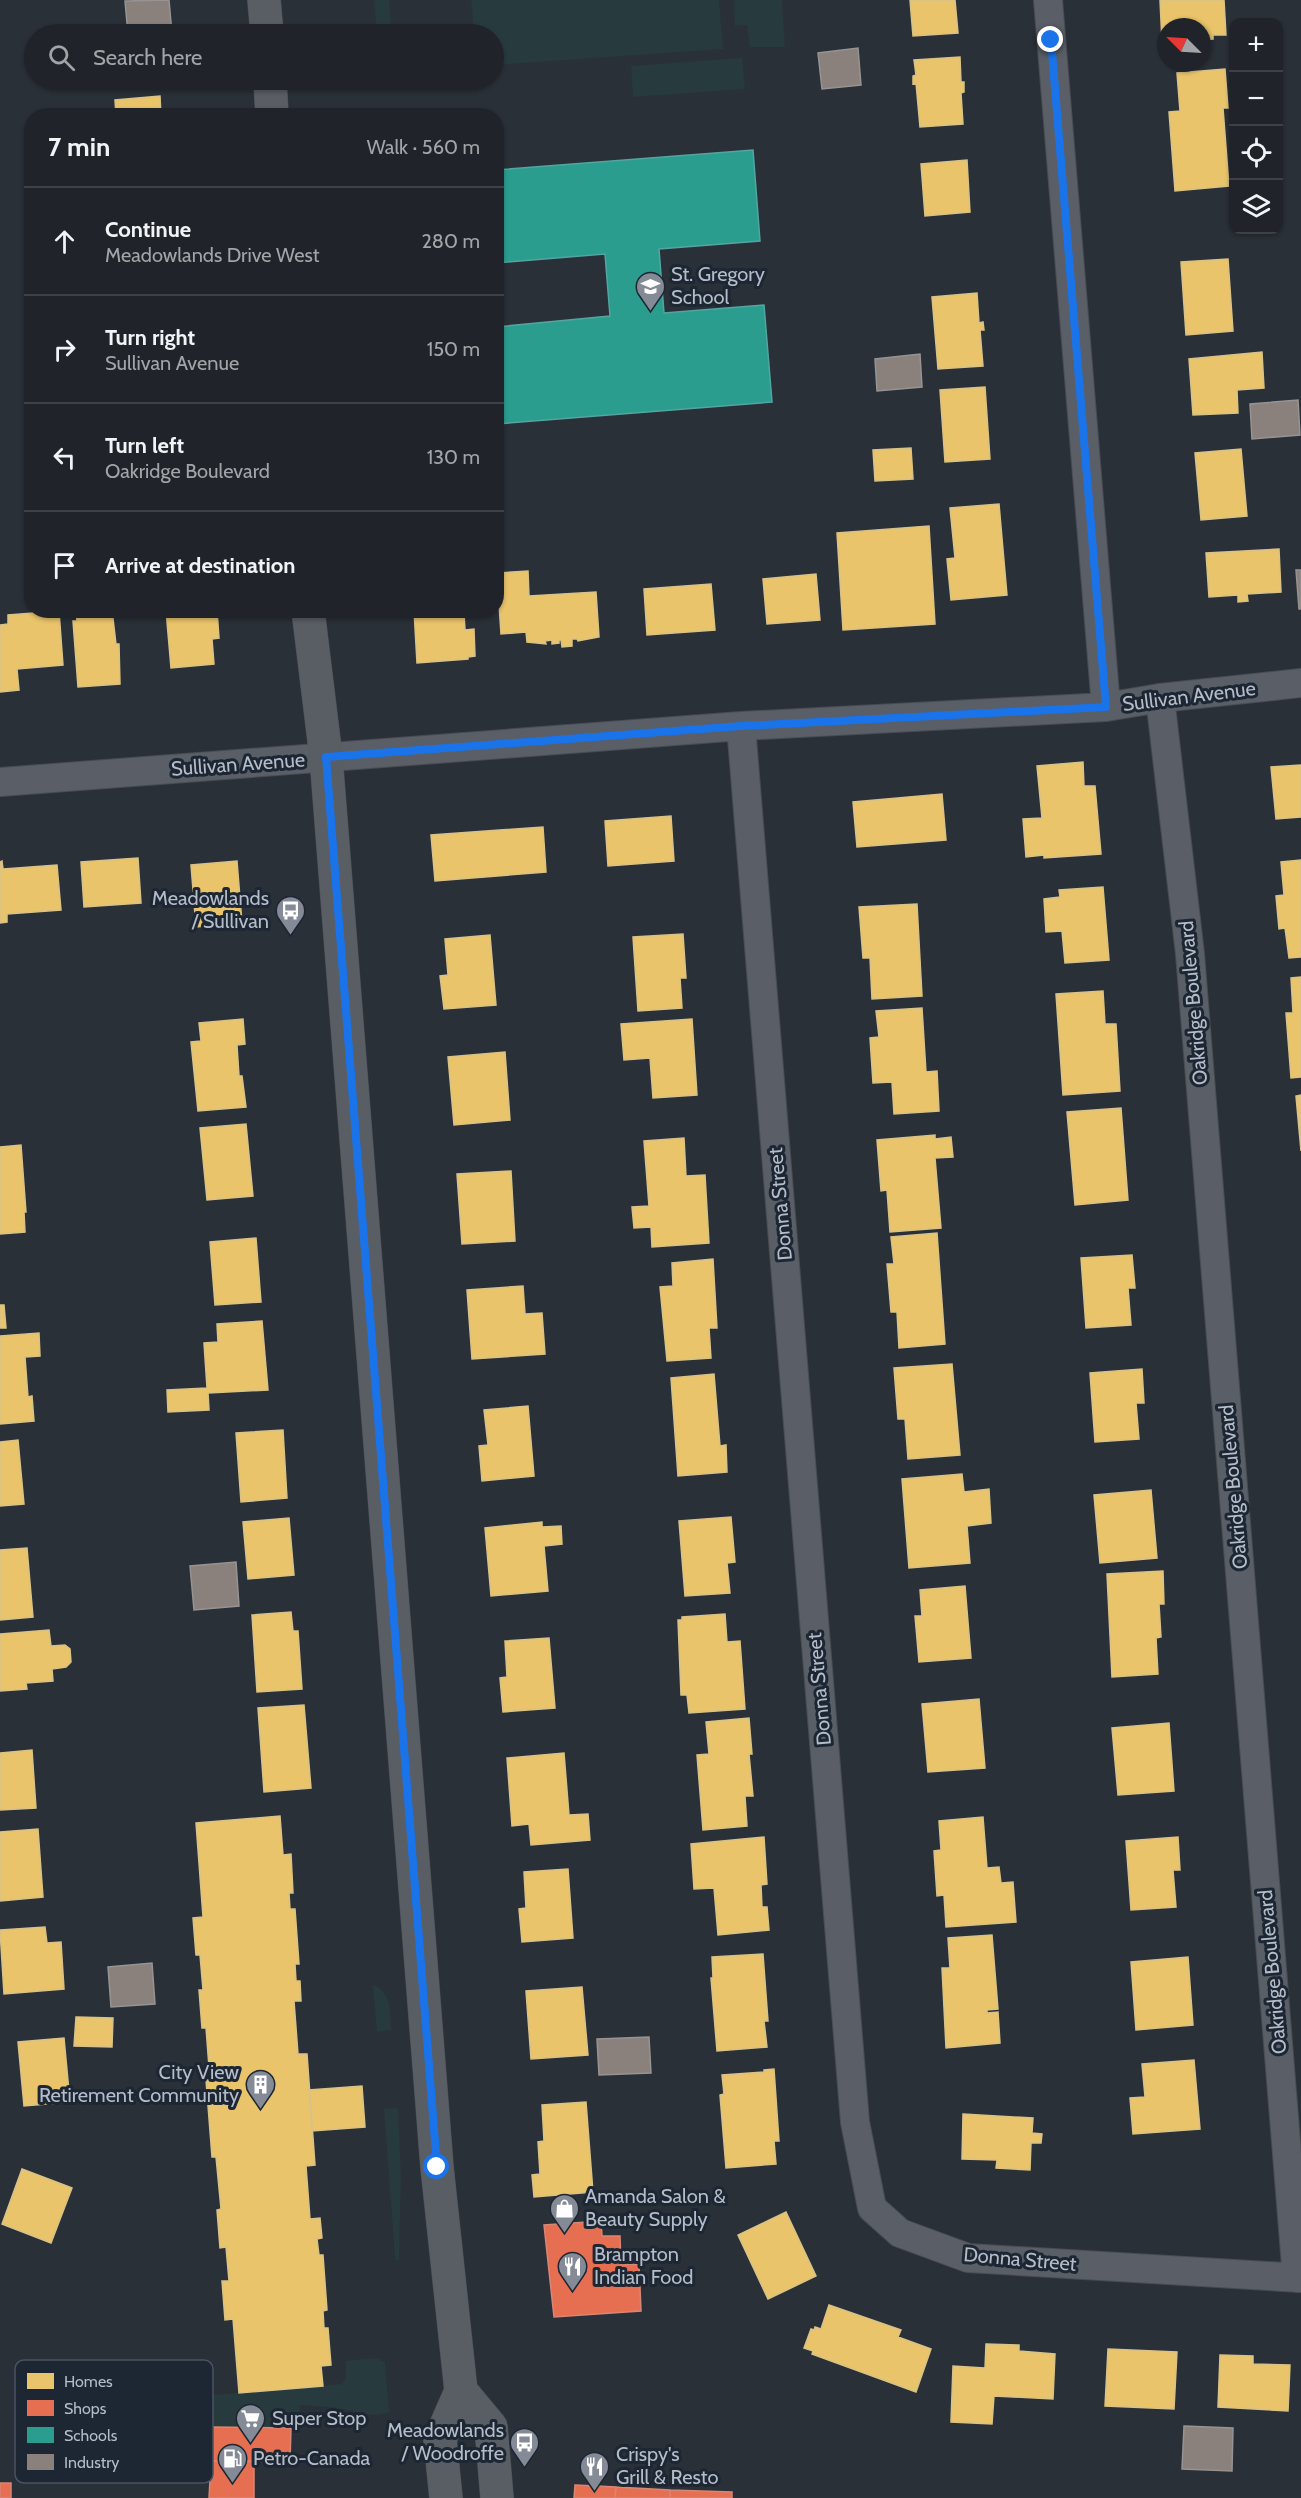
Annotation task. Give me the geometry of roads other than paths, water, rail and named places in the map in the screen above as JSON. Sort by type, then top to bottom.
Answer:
[{"type":"main road","points":[[264,0],[266,24]]},
{"type":"main road","points":[[271,90],[272,108]]},
{"type":"main road","points":[[310,618],[326,757],[435,2143],[461,2391],[440,2439],[446,2498]]},
{"type":"main road","points":[[461,2391],[491,2427],[497,2498]]},
{"type":"street","points":[[1048,0],[1106,707]]},
{"type":"street","name":"Sullivan Avenue","points":[[0,782],[741,726],[1106,707],[1160,698],[1301,683]]},
{"type":"street","name":"Oakridge Boulevard","points":[[1160,698],[1190,954],[1299,2278]]},
{"type":"street","name":"Donna Street","points":[[741,726],[855,2122],[872,2208],[900,2233],[968,2258],[1299,2278]]},
{"type":"place","name":"St. Gregory School","points":[[650,312]]},
{"type":"place","name":"Meadowlands / Sullivan","points":[[290,936]]},
{"type":"place","name":"City View Retirement Community","points":[[260,2110]]},
{"type":"place","name":"Amanda Salon & Beauty Supply","points":[[564,2234]]},
{"type":"place","name":"Brampton Indian Food","points":[[573,2292]]},
{"type":"place","name":"Super Stop","points":[[251,2444]]},
{"type":"place","name":"Meadowlands / Woodroffe","points":[[525,2468]]},
{"type":"place","name":"Petro-Canada","points":[[232,2484]]},
{"type":"place","name":"Crispy's Grill & Resto","points":[[595,2492]]}]
